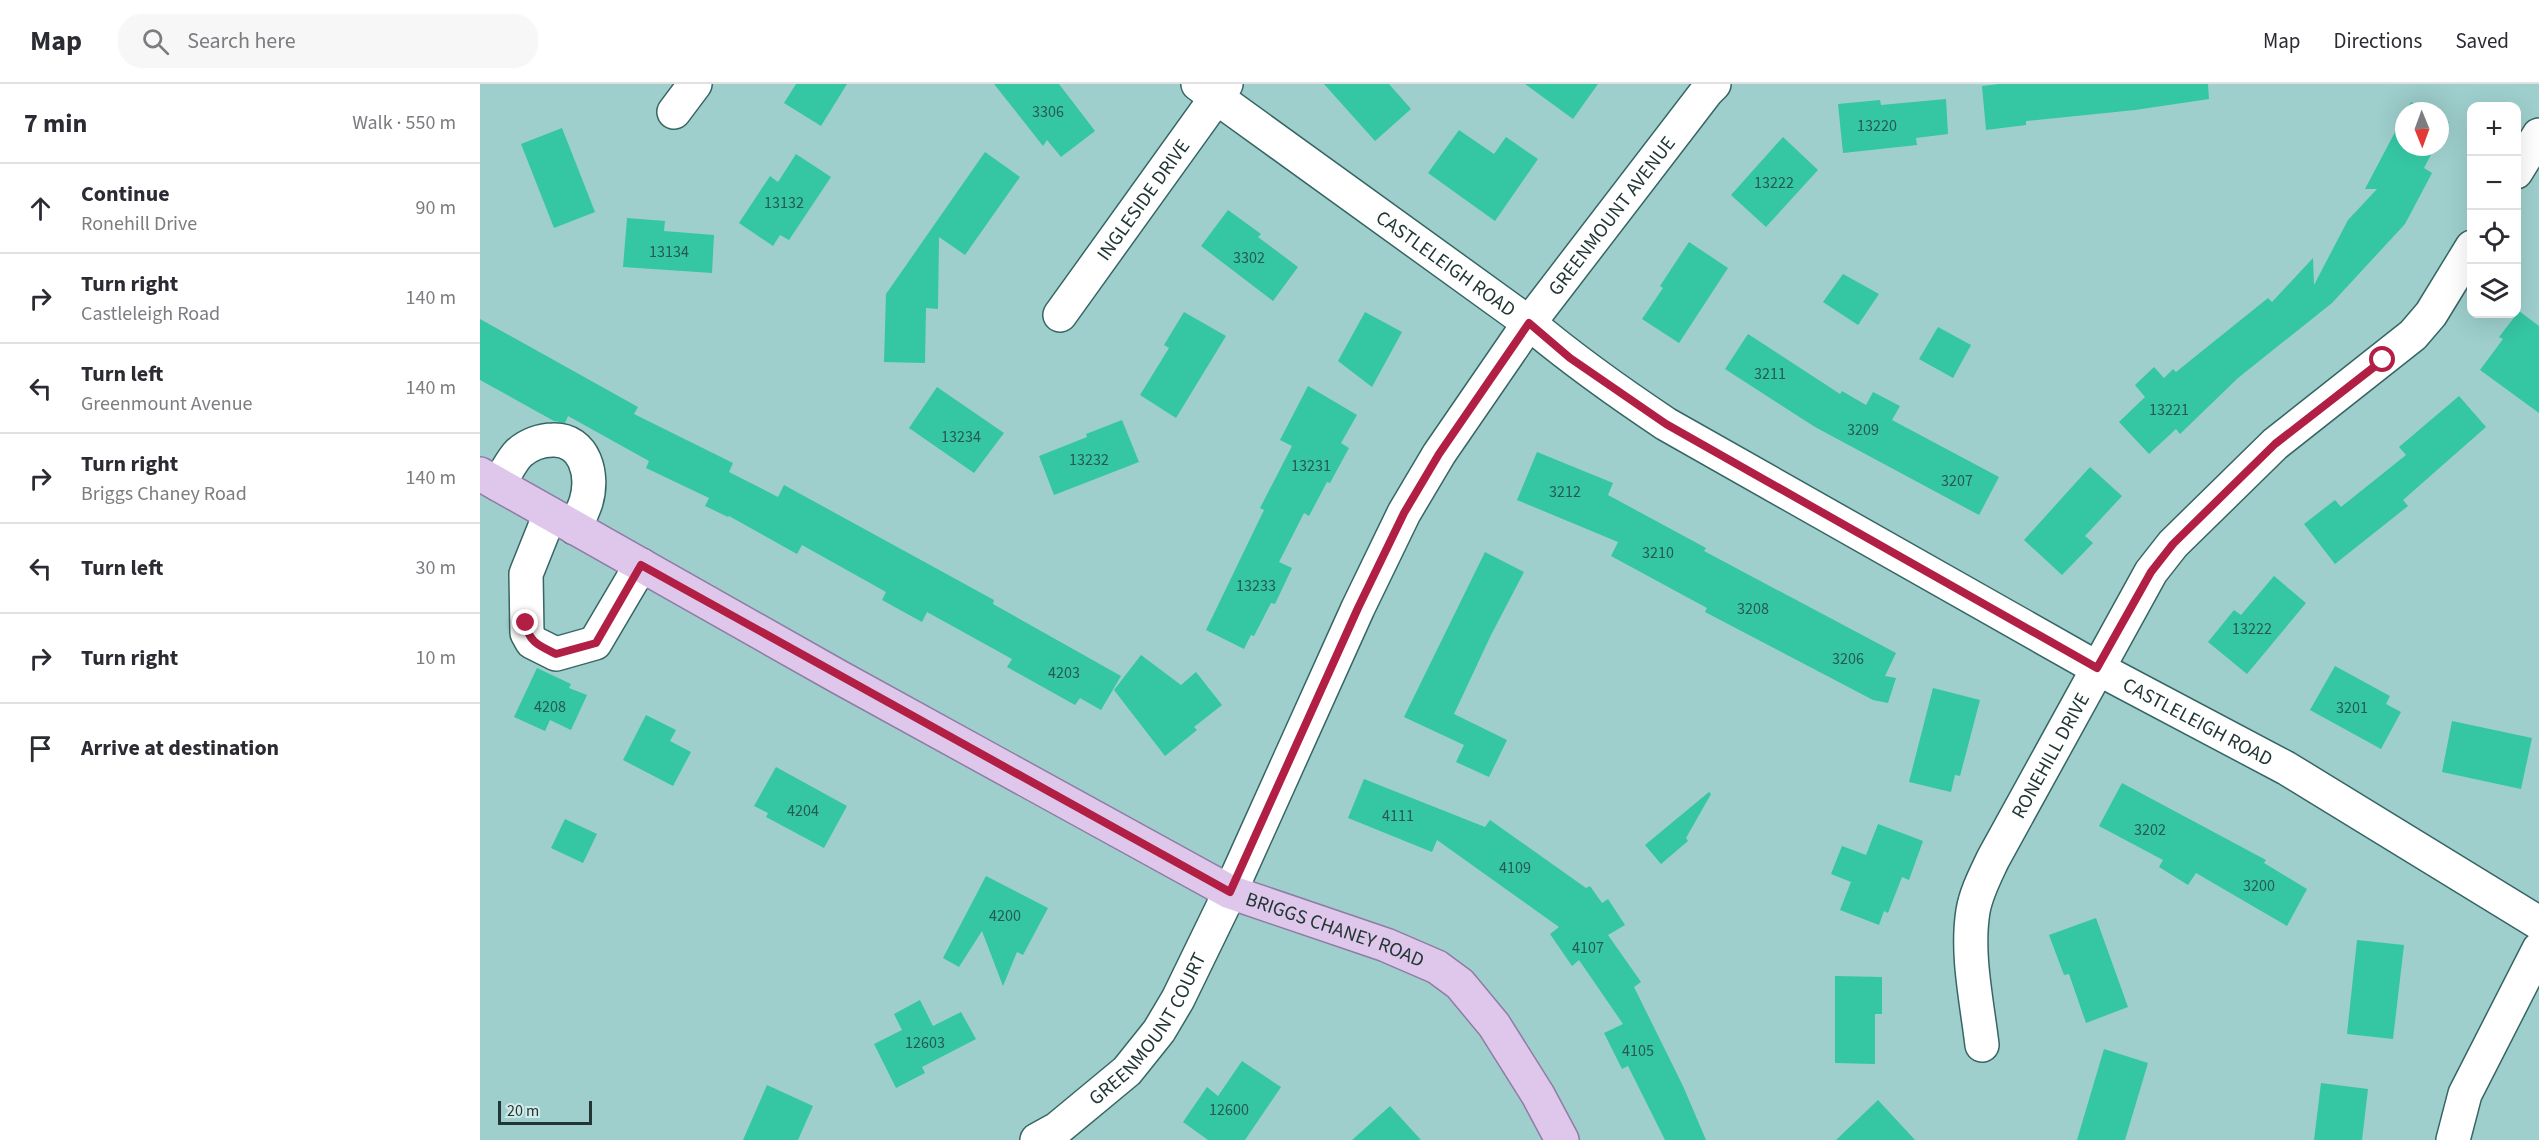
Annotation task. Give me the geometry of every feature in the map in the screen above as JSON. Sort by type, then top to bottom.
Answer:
[{"type":"main road","name":"BRIGGS CHANEY ROAD","points":[[489,479],[1230,892],[1386,945],[1437,967],[1460,984],[1494,1024],[1538,1095],[1562,1140]]},
{"type":"street","points":[[674,112],[695,84]]},
{"type":"street","name":"GREENMOUNT AVENUE","points":[[1230,892],[1358,608],[1404,513],[1439,454],[1529,323],[1714,84]]},
{"type":"street","name":"CASTLELEIGH ROAD","points":[[1214,89],[1529,323],[1570,358],[1666,424],[2097,668],[2286,768],[2539,923]]},
{"type":"street","name":"INGLESIDE DRIVE","points":[[1060,315],[1214,89]]},
{"type":"street","points":[[2521,165],[2539,135]]},
{"type":"street","name":"RONEHILL DRIVE","points":[[1982,1045],[1971,942],[1973,911],[1978,892],[1993,859],[2151,572],[2173,544],[2275,444],[2413,334],[2431,314],[2467,254]]},
{"type":"street","points":[[489,479],[518,454],[533,444],[547,440],[566,439],[579,448],[585,461],[588,481],[586,500],[563,521],[526,574],[527,633],[532,642],[556,654],[596,643],[641,565]]},
{"type":"street","name":"GREENMOUNT COURT","points":[[1038,1140],[1057,1129],[1127,1071],[1159,1031],[1178,999],[1230,892]]},
{"type":"street","points":[[2453,1140],[2465,1094],[2539,949]]},
{"type":"building","points":[[796,84],[847,84],[821,126],[784,103]]},
{"type":"building","points":[[994,84],[1059,84],[1095,131],[1061,157],[1047,140],[1043,146]]},
{"type":"building","points":[[1324,84],[1389,84],[1411,109],[1375,141]]},
{"type":"building","points":[[1525,84],[1598,84],[1573,119]]},
{"type":"building","points":[[1999,84],[2208,84],[2209,99],[2135,110],[2026,121],[2026,125],[1986,130],[1982,86]]},
{"type":"building","points":[[1946,99],[1948,134],[1916,138],[1917,145],[1843,153],[1838,104],[1880,100],[1881,105]]},
{"type":"building","points":[[562,128],[595,212],[554,228],[521,144]]},
{"type":"building","points":[[1459,130],[1494,154],[1506,137],[1538,159],[1495,221],[1428,173]]},
{"type":"building","points":[[2395,132],[2395,156],[2430,156],[2424,168],[2432,173],[2405,224],[2332,303],[2238,378],[2180,434],[2176,429],[2149,454],[2119,422],[2145,397],[2135,385],[2154,367],[2164,378],[2173,369],[2176,372],[2268,298],[2272,302],[2313,258],[2314,285],[2348,220],[2377,189],[2365,189]]},
{"type":"building","points":[[1783,137],[1818,170],[1766,227],[1731,195]]},
{"type":"building","points":[[985,152],[1020,177],[965,255],[939,237],[938,309],[926,308],[925,363],[884,362],[886,294]]},
{"type":"building","points":[[796,154],[831,177],[789,240],[780,235],[773,246],[739,223],[770,176],[778,182]]},
{"type":"building","points":[[1228,210],[1261,234],[1258,237],[1298,267],[1273,301],[1201,246]]},
{"type":"building","points":[[627,218],[665,221],[664,231],[714,235],[712,273],[623,267]]},
{"type":"building","points":[[1689,242],[1728,268],[1679,343],[1642,319],[1663,288],[1660,286]]},
{"type":"building","points":[[1843,274],[1879,294],[1858,325],[1823,302]]},
{"type":"building","points":[[1184,312],[1226,336],[1176,418],[1140,395],[1169,348],[1164,345]]},
{"type":"building","points":[[1365,312],[1402,332],[1372,387],[1338,361]]},
{"type":"building","points":[[2521,312],[2539,326],[2539,413],[2480,370],[2503,339],[2499,337],[2514,318],[2521,318]]},
{"type":"building","points":[[480,319],[638,407],[634,414],[733,463],[729,472],[778,497],[784,485],[994,600],[993,604],[1121,676],[1101,710],[1080,698],[1075,705],[1007,667],[1012,659],[927,612],[922,622],[882,600],[886,592],[802,545],[797,554],[729,516],[705,506],[709,498],[646,468],[649,461],[568,416],[565,423],[554,421],[480,380]]},
{"type":"building","points":[[1938,327],[1971,345],[1953,378],[1919,359]]},
{"type":"building","points":[[1748,334],[1840,394],[1842,391],[1866,405],[1873,392],[1900,406],[1892,420],[1999,477],[1979,515],[1815,427],[1725,369]]},
{"type":"building","points":[[1308,386],[1357,415],[1341,443],[1349,448],[1309,516],[1304,513],[1279,562],[1292,568],[1275,604],[1271,603],[1254,636],[1251,635],[1244,649],[1206,630],[1264,510],[1260,508],[1292,446],[1280,440]]},
{"type":"building","points":[[937,387],[1004,433],[974,473],[909,428]]},
{"type":"building","points":[[2459,396],[2486,427],[2403,500],[2408,506],[2335,564],[2304,524],[2335,500],[2341,507],[2406,455],[2399,447]]},
{"type":"building","points":[[1122,420],[1139,462],[1054,495],[1039,456]]},
{"type":"building","points":[[1537,452],[1613,483],[1608,495],[1706,548],[1704,551],[1896,653],[1885,676],[1896,678],[1888,703],[1873,700],[1705,612],[1707,608],[1611,556],[1618,542],[1517,500]]},
{"type":"building","points":[[2090,467],[2122,496],[2085,536],[2093,543],[2062,575],[2024,540]]},
{"type":"building","points":[[1485,552],[1524,572],[1454,714],[1507,740],[1489,777],[1456,762],[1464,745],[1404,717]]},
{"type":"building","points":[[2274,576],[2306,603],[2247,674],[2208,642],[2234,610],[2241,615]]},
{"type":"building","points":[[1141,655],[1181,685],[1196,672],[1222,705],[1194,727],[1197,730],[1165,756],[1114,690]]},
{"type":"building","points":[[2335,666],[2390,696],[2386,704],[2401,712],[2381,749],[2310,710]]},
{"type":"building","points":[[537,668],[571,684],[569,688],[587,695],[571,730],[550,720],[545,731],[514,717]]},
{"type":"building","points":[[1933,688],[1980,700],[1960,776],[1955,775],[1951,792],[1909,782]]},
{"type":"building","points":[[646,715],[676,730],[670,741],[691,752],[673,786],[623,760]]},
{"type":"building","points":[[2452,721],[2532,738],[2521,789],[2442,772]]},
{"type":"building","points":[[776,767],[847,806],[824,848],[766,817],[768,813],[754,806]]},
{"type":"building","points":[[1364,779],[1485,827],[1490,820],[1586,888],[1590,886],[1602,903],[1608,899],[1625,925],[1608,935],[1641,982],[1634,987],[1683,1086],[1706,1140],[1665,1140],[1628,1066],[1622,1069],[1604,1033],[1623,1024],[1579,960],[1572,966],[1550,934],[1559,927],[1437,840],[1432,852],[1348,818]]},
{"type":"building","points":[[2122,783],[2266,860],[2264,863],[2307,889],[2287,926],[2196,873],[2188,885],[2159,867],[2163,860],[2099,826]]},
{"type":"building","points":[[1709,792],[1711,794],[1686,838],[1688,841],[1661,864],[1645,845]]},
{"type":"building","points":[[565,819],[597,834],[583,863],[551,848]]},
{"type":"building","points":[[1878,824],[1923,841],[1909,880],[1902,877],[1888,913],[1884,911],[1879,925],[1840,910],[1851,882],[1831,874],[1842,846],[1866,855]]},
{"type":"building","points":[[986,876],[1048,908],[1023,955],[1017,952],[1003,986],[982,931],[959,967],[943,958]]},
{"type":"building","points":[[2096,918],[2128,1007],[2086,1023],[2069,974],[2064,975],[2049,935]]},
{"type":"building","points":[[2357,940],[2404,945],[2393,1039],[2347,1034]]},
{"type":"building","points":[[1835,976],[1882,977],[1882,1014],[1875,1014],[1875,1064],[1835,1063]]},
{"type":"building","points":[[920,1000],[933,1026],[961,1012],[976,1039],[922,1067],[925,1073],[896,1088],[874,1044],[902,1030],[894,1014]]},
{"type":"building","points":[[2104,1049],[2148,1063],[2125,1140],[2077,1140]]},
{"type":"building","points":[[1242,1061],[1281,1087],[1245,1140],[1208,1140],[1183,1122],[1207,1087],[1218,1096]]},
{"type":"building","points":[[2321,1083],[2368,1089],[2362,1140],[2314,1140]]},
{"type":"building","points":[[767,1085],[813,1106],[798,1140],[743,1140]]},
{"type":"building","points":[[1878,1100],[1915,1140],[1836,1140]]},
{"type":"building","points":[[1390,1106],[1421,1140],[1352,1140]]},
{"type":"route","points":[[526,623],[527,633],[532,642],[556,654],[596,643],[641,565],[1230,892],[1358,608],[1404,513],[1439,454],[1529,323],[1570,358],[1666,424],[2097,668],[2151,572],[2173,544],[2275,444],[2383,360]]}]
